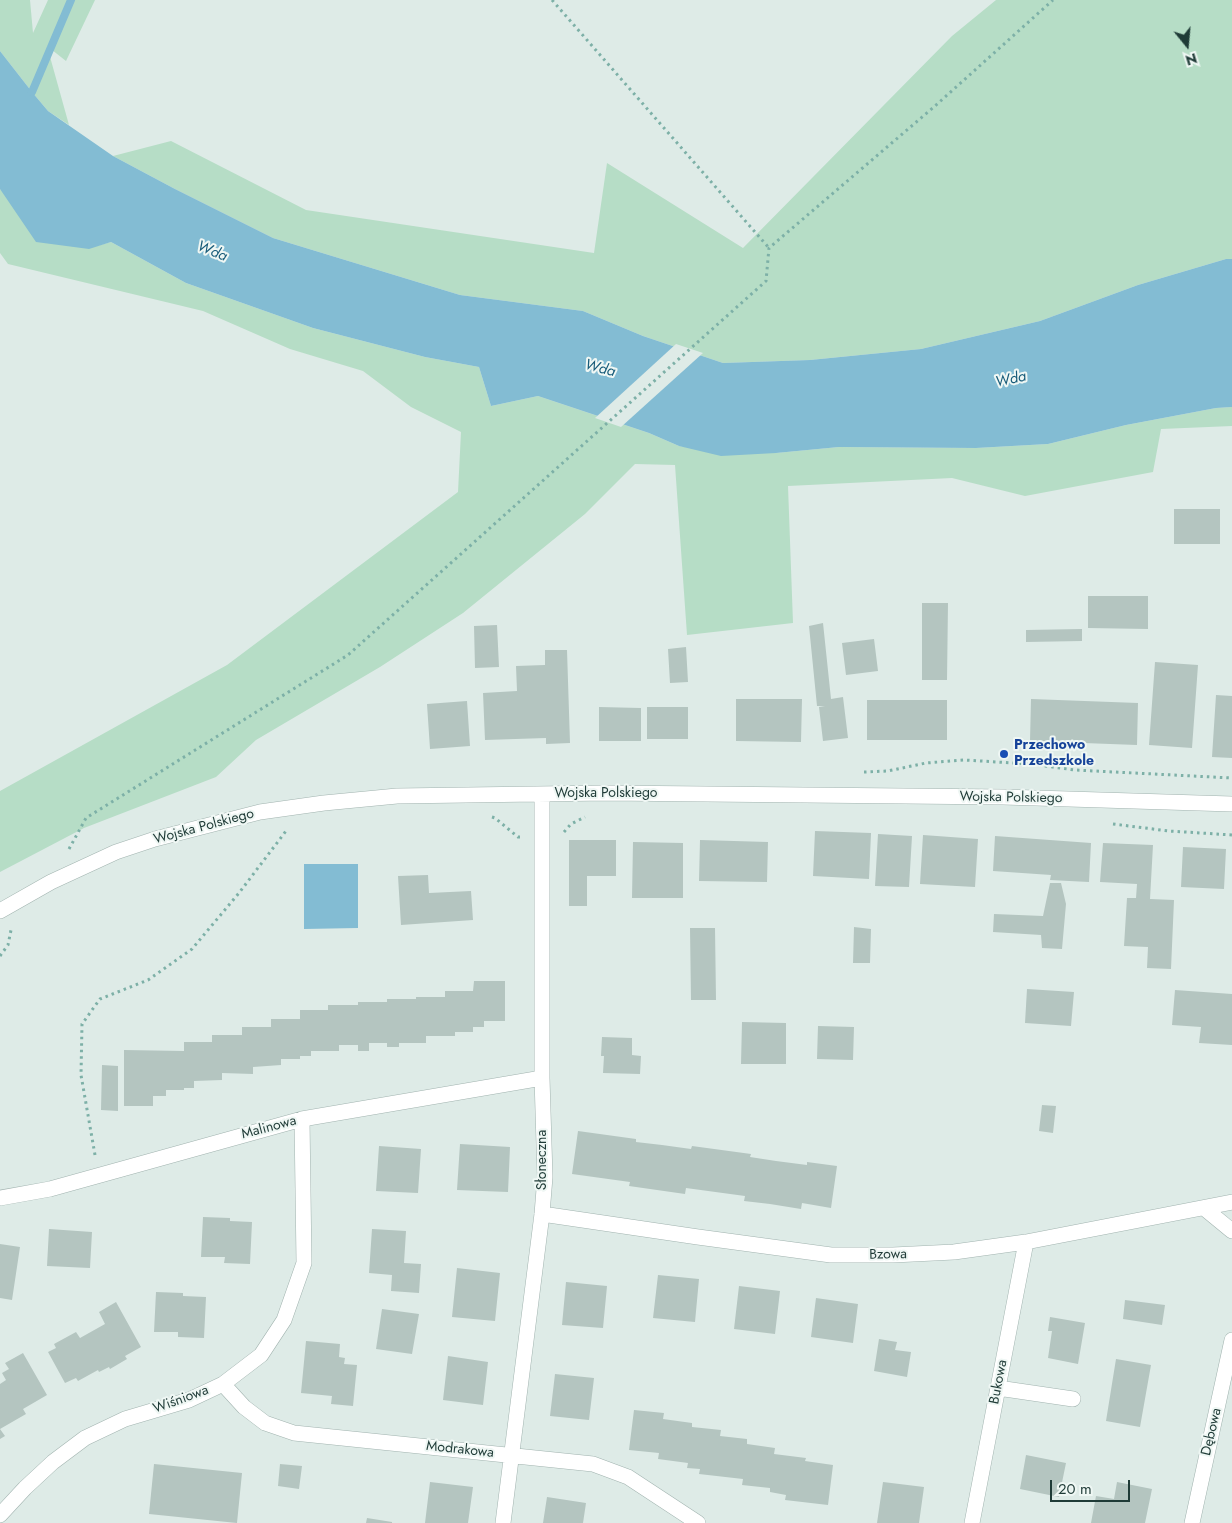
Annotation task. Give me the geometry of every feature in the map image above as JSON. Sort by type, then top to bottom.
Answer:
[{"type":"street","name":"Wojska Polskiego","points":[[0,911],[50,882],[116,852],[155,839],[260,812],[396,796],[607,793],[1003,797],[1232,804]]},
{"type":"street","name":"Słoneczna","points":[[502,1523],[542,1214],[545,1177],[542,1078],[542,794]]},
{"type":"street","name":"Malinowa","points":[[0,1198],[50,1189],[302,1119],[542,1078]]},
{"type":"street","name":"Wiśniowa","points":[[0,1515],[53,1462],[85,1438],[125,1419],[189,1400],[223,1384],[261,1356],[284,1320],[304,1263],[302,1119]]},
{"type":"street","name":"Bzowa","points":[[542,1214],[831,1255],[893,1255],[954,1252],[1026,1242],[1232,1202]]},
{"type":"street","points":[[1204,1208],[1232,1231]]},
{"type":"street","name":"Bukowa","points":[[972,1523],[1026,1242]]},
{"type":"street","name":"Dębowa","points":[[1192,1523],[1232,1340]]},
{"type":"street","name":"Modrakowa","points":[[223,1384],[244,1407],[265,1423],[294,1433],[593,1464],[628,1477],[698,1523]]},
{"type":"street","points":[[998,1388],[1073,1399]]},
{"type":"path","points":[[552,0],[769,248]]},
{"type":"path","points":[[69,849],[86,818],[348,655],[766,281],[769,248],[935,106],[1053,0]]},
{"type":"path","points":[[562,833],[571,824],[583,817],[592,816]]},
{"type":"path","points":[[488,817],[495,818],[518,837],[527,837]]},
{"type":"path","points":[[1106,823],[1169,831],[1232,835]]},
{"type":"path","points":[[98,1175],[81,1075],[82,1024],[100,999],[148,980],[192,949],[286,831],[278,832]]},
{"type":"path","points":[[0,956],[8,945],[10,931],[19,926]]},
{"type":"green space","points":[[0,0],[30,0],[33,33],[48,0],[95,0],[66,61],[47,46],[69,125],[48,111],[0,51]]},
{"type":"green space","points":[[996,0],[1232,0],[1232,259],[1226,259],[1138,285],[1040,321],[921,349],[810,360],[723,363],[643,336],[583,311],[460,295],[273,238],[113,156],[171,141],[306,210],[594,253],[607,163],[743,248],[952,36]]},
{"type":"green space","points":[[0,189],[89,248],[111,242],[186,283],[313,328],[425,357],[479,367],[491,406],[538,396],[649,433],[679,446],[776,453],[839,447],[976,448],[1048,444],[1126,425],[1216,408],[1232,407],[1232,426],[1161,429],[1153,472],[1025,496],[952,478],[788,486],[793,623],[687,635],[675,465],[635,464],[585,514],[463,613],[380,667],[256,740],[216,777],[84,828],[0,872],[0,791],[227,665],[458,492],[461,432],[411,407],[363,371],[290,349],[203,311],[8,264],[0,253]]},
{"type":"water","name":"Wda","points":[[0,51],[48,111],[113,156],[273,238],[460,295],[583,311],[643,336],[723,363],[810,360],[921,349],[1040,321],[1138,285],[1226,259],[1232,259],[1232,407],[1216,408],[1126,425],[1048,444],[976,448],[839,447],[721,456],[679,446],[649,433],[538,396],[491,406],[479,367],[425,357],[313,328],[186,283],[111,242],[89,249],[36,242],[0,189]]},
{"type":"water","points":[[304,864],[358,864],[358,928],[304,929]]},
{"type":"pier","points":[[676,344],[703,353],[621,427],[595,418]]},
{"type":"building","points":[[1174,509],[1220,509],[1220,544],[1174,544]]},
{"type":"building","points":[[1088,596],[1148,596],[1148,629],[1088,628]]},
{"type":"building","points":[[922,603],[948,603],[947,680],[922,680]]},
{"type":"building","points":[[823,623],[831,699],[843,697],[848,738],[823,741],[819,707],[825,706],[817,706],[809,626]]},
{"type":"building","points":[[497,625],[499,667],[475,668],[474,626]]},
{"type":"building","points":[[1082,629],[1082,641],[1026,642],[1026,630]]},
{"type":"building","points":[[874,639],[878,671],[846,675],[842,643]]},
{"type":"building","points":[[686,647],[688,682],[670,683],[668,649]]},
{"type":"building","points":[[545,650],[567,650],[570,743],[546,744],[546,738],[485,740],[483,693],[517,691],[516,666],[545,665]]},
{"type":"building","points":[[1155,662],[1198,665],[1192,748],[1149,745]]},
{"type":"building","points":[[1216,695],[1232,696],[1232,758],[1212,757]]},
{"type":"building","points":[[736,699],[802,699],[801,742],[736,741]]},
{"type":"building","points":[[1031,699],[1138,703],[1137,745],[1030,741]]},
{"type":"building","points":[[867,700],[947,700],[947,740],[867,740]]},
{"type":"building","points":[[467,701],[470,746],[430,749],[427,704]]},
{"type":"building","points":[[599,707],[641,708],[641,741],[599,741]]},
{"type":"building","points":[[647,707],[688,707],[688,739],[647,739]]},
{"type":"building","points":[[815,831],[871,833],[869,879],[813,876]]},
{"type":"building","points":[[878,834],[912,836],[909,887],[875,886]]},
{"type":"building","points":[[923,835],[978,839],[975,887],[920,884]]},
{"type":"building","points":[[995,836],[1091,843],[1089,882],[1050,880],[1051,875],[993,871]]},
{"type":"building","points":[[569,840],[616,840],[616,876],[587,876],[587,906],[569,906]]},
{"type":"building","points":[[700,840],[768,842],[767,882],[699,881]]},
{"type":"building","points":[[633,842],[683,843],[683,898],[632,898]]},
{"type":"building","points":[[1103,843],[1153,845],[1150,899],[1174,900],[1171,969],[1147,968],[1148,947],[1124,946],[1127,898],[1136,898],[1137,884],[1100,882]]},
{"type":"building","points":[[1183,847],[1226,849],[1224,889],[1181,887]]},
{"type":"building","points":[[428,875],[429,893],[471,891],[473,920],[401,925],[398,876]]},
{"type":"building","points":[[1050,883],[1061,883],[1066,904],[1062,949],[1042,948],[1041,935],[993,932],[994,914],[1043,916]]},
{"type":"building","points":[[854,927],[871,929],[870,963],[853,963]]},
{"type":"building","points":[[690,928],[715,928],[716,1000],[691,1000]]},
{"type":"building","points":[[474,981],[505,981],[505,1021],[484,1021],[484,1027],[473,1027],[473,1032],[455,1032],[455,1036],[426,1036],[426,1043],[399,1043],[399,1047],[387,1047],[387,1043],[369,1043],[369,1051],[358,1051],[358,1045],[339,1045],[339,1051],[311,1051],[311,1056],[300,1056],[300,1059],[281,1059],[281,1065],[253,1067],[253,1074],[222,1073],[222,1080],[194,1081],[194,1088],[166,1090],[166,1096],[153,1096],[153,1106],[124,1106],[124,1050],[184,1051],[184,1042],[212,1042],[212,1035],[242,1035],[242,1027],[271,1027],[271,1019],[300,1019],[300,1010],[328,1010],[328,1005],[358,1005],[358,1002],[387,1002],[387,999],[445,997],[445,991],[473,991]]},
{"type":"building","points":[[1027,989],[1074,992],[1071,1026],[1025,1023]]},
{"type":"building","points":[[1175,990],[1232,994],[1232,1045],[1199,1043],[1201,1027],[1172,1025]]},
{"type":"building","points":[[742,1022],[786,1023],[786,1064],[741,1064]]},
{"type":"building","points":[[818,1026],[854,1027],[853,1060],[817,1059]]},
{"type":"building","points":[[602,1037],[632,1038],[632,1055],[641,1056],[640,1074],[603,1073],[604,1056],[601,1056]]},
{"type":"building","points":[[102,1065],[118,1066],[118,1111],[101,1110]]},
{"type":"building","points":[[1042,1105],[1056,1106],[1053,1133],[1039,1131]]},
{"type":"building","points":[[578,1131],[636,1139],[636,1142],[691,1149],[692,1146],[751,1154],[750,1157],[776,1161],[807,1165],[807,1162],[837,1166],[831,1208],[802,1203],[801,1209],[744,1201],[745,1196],[686,1188],[685,1194],[629,1186],[630,1182],[572,1174]]},
{"type":"building","points":[[460,1144],[510,1147],[508,1192],[457,1190]]},
{"type":"building","points":[[379,1146],[421,1149],[418,1193],[376,1191]]},
{"type":"building","points":[[203,1217],[230,1218],[230,1221],[252,1222],[250,1264],[224,1263],[225,1257],[201,1257]]},
{"type":"building","points":[[49,1229],[92,1232],[90,1268],[47,1266]]},
{"type":"building","points":[[372,1229],[406,1231],[404,1263],[421,1264],[419,1293],[391,1291],[392,1275],[369,1273]]},
{"type":"building","points":[[0,1244],[20,1247],[12,1300],[0,1298]]},
{"type":"building","points":[[457,1268],[500,1273],[495,1321],[452,1317]]},
{"type":"building","points":[[658,1275],[699,1279],[695,1322],[653,1318]]},
{"type":"building","points":[[566,1282],[607,1286],[603,1328],[562,1325]]},
{"type":"building","points":[[739,1286],[780,1291],[775,1334],[734,1329]]},
{"type":"building","points":[[156,1292],[183,1293],[183,1296],[206,1297],[204,1338],[178,1337],[178,1332],[154,1332]]},
{"type":"building","points":[[816,1298],[858,1304],[853,1343],[811,1337]]},
{"type":"building","points":[[1125,1300],[1165,1305],[1162,1325],[1123,1319]]},
{"type":"building","points":[[116,1302],[141,1347],[125,1356],[127,1359],[110,1369],[109,1367],[99,1372],[98,1370],[78,1381],[76,1378],[65,1383],[48,1352],[56,1348],[54,1344],[76,1332],[80,1338],[105,1324],[99,1312]]},
{"type":"building","points":[[382,1309],[419,1314],[412,1354],[376,1349]]},
{"type":"building","points":[[1050,1317],[1085,1323],[1078,1364],[1048,1358],[1052,1331],[1048,1331]]},
{"type":"building","points":[[879,1339],[897,1342],[895,1350],[911,1352],[907,1377],[874,1371]]},
{"type":"building","points":[[306,1341],[340,1344],[339,1357],[345,1358],[344,1364],[357,1365],[353,1406],[331,1404],[332,1396],[301,1393]]},
{"type":"building","points":[[23,1353],[47,1395],[23,1409],[26,1414],[0,1429],[0,1384],[6,1380],[2,1373],[9,1369],[5,1363]]},
{"type":"building","points":[[448,1356],[488,1362],[483,1405],[443,1400]]},
{"type":"building","points":[[1116,1359],[1151,1365],[1140,1427],[1106,1421]]},
{"type":"building","points":[[555,1374],[594,1378],[589,1420],[550,1416]]},
{"type":"building","points":[[634,1410],[664,1413],[663,1419],[692,1423],[692,1427],[721,1430],[720,1436],[747,1439],[747,1444],[775,1448],[774,1454],[806,1458],[805,1461],[833,1465],[828,1505],[785,1500],[786,1495],[770,1492],[770,1488],[742,1485],[743,1479],[699,1474],[700,1469],[687,1468],[688,1463],[658,1459],[659,1453],[629,1450]]},
{"type":"building","points":[[0,1429],[5,1436],[0,1439]]},
{"type":"building","points":[[1026,1455],[1066,1463],[1059,1497],[1020,1489]]},
{"type":"building","points":[[154,1464],[242,1473],[237,1523],[149,1514]]},
{"type":"building","points":[[280,1464],[302,1466],[299,1489],[278,1486]]},
{"type":"building","points":[[430,1482],[473,1487],[468,1523],[425,1523]]},
{"type":"building","points":[[883,1482],[924,1487],[919,1523],[877,1523]]},
{"type":"building","points":[[1117,1482],[1152,1489],[1145,1523],[1091,1523],[1096,1496],[1114,1499]]},
{"type":"building","points":[[547,1497],[586,1503],[583,1523],[543,1523]]},
{"type":"building","points":[[367,1518],[392,1522],[392,1523],[366,1523]]},
{"type":"waterway","points":[[32,92],[71,0]]},
{"type":"place","name":"Przechowo Przedszkole","points":[[1004,754]]}]
